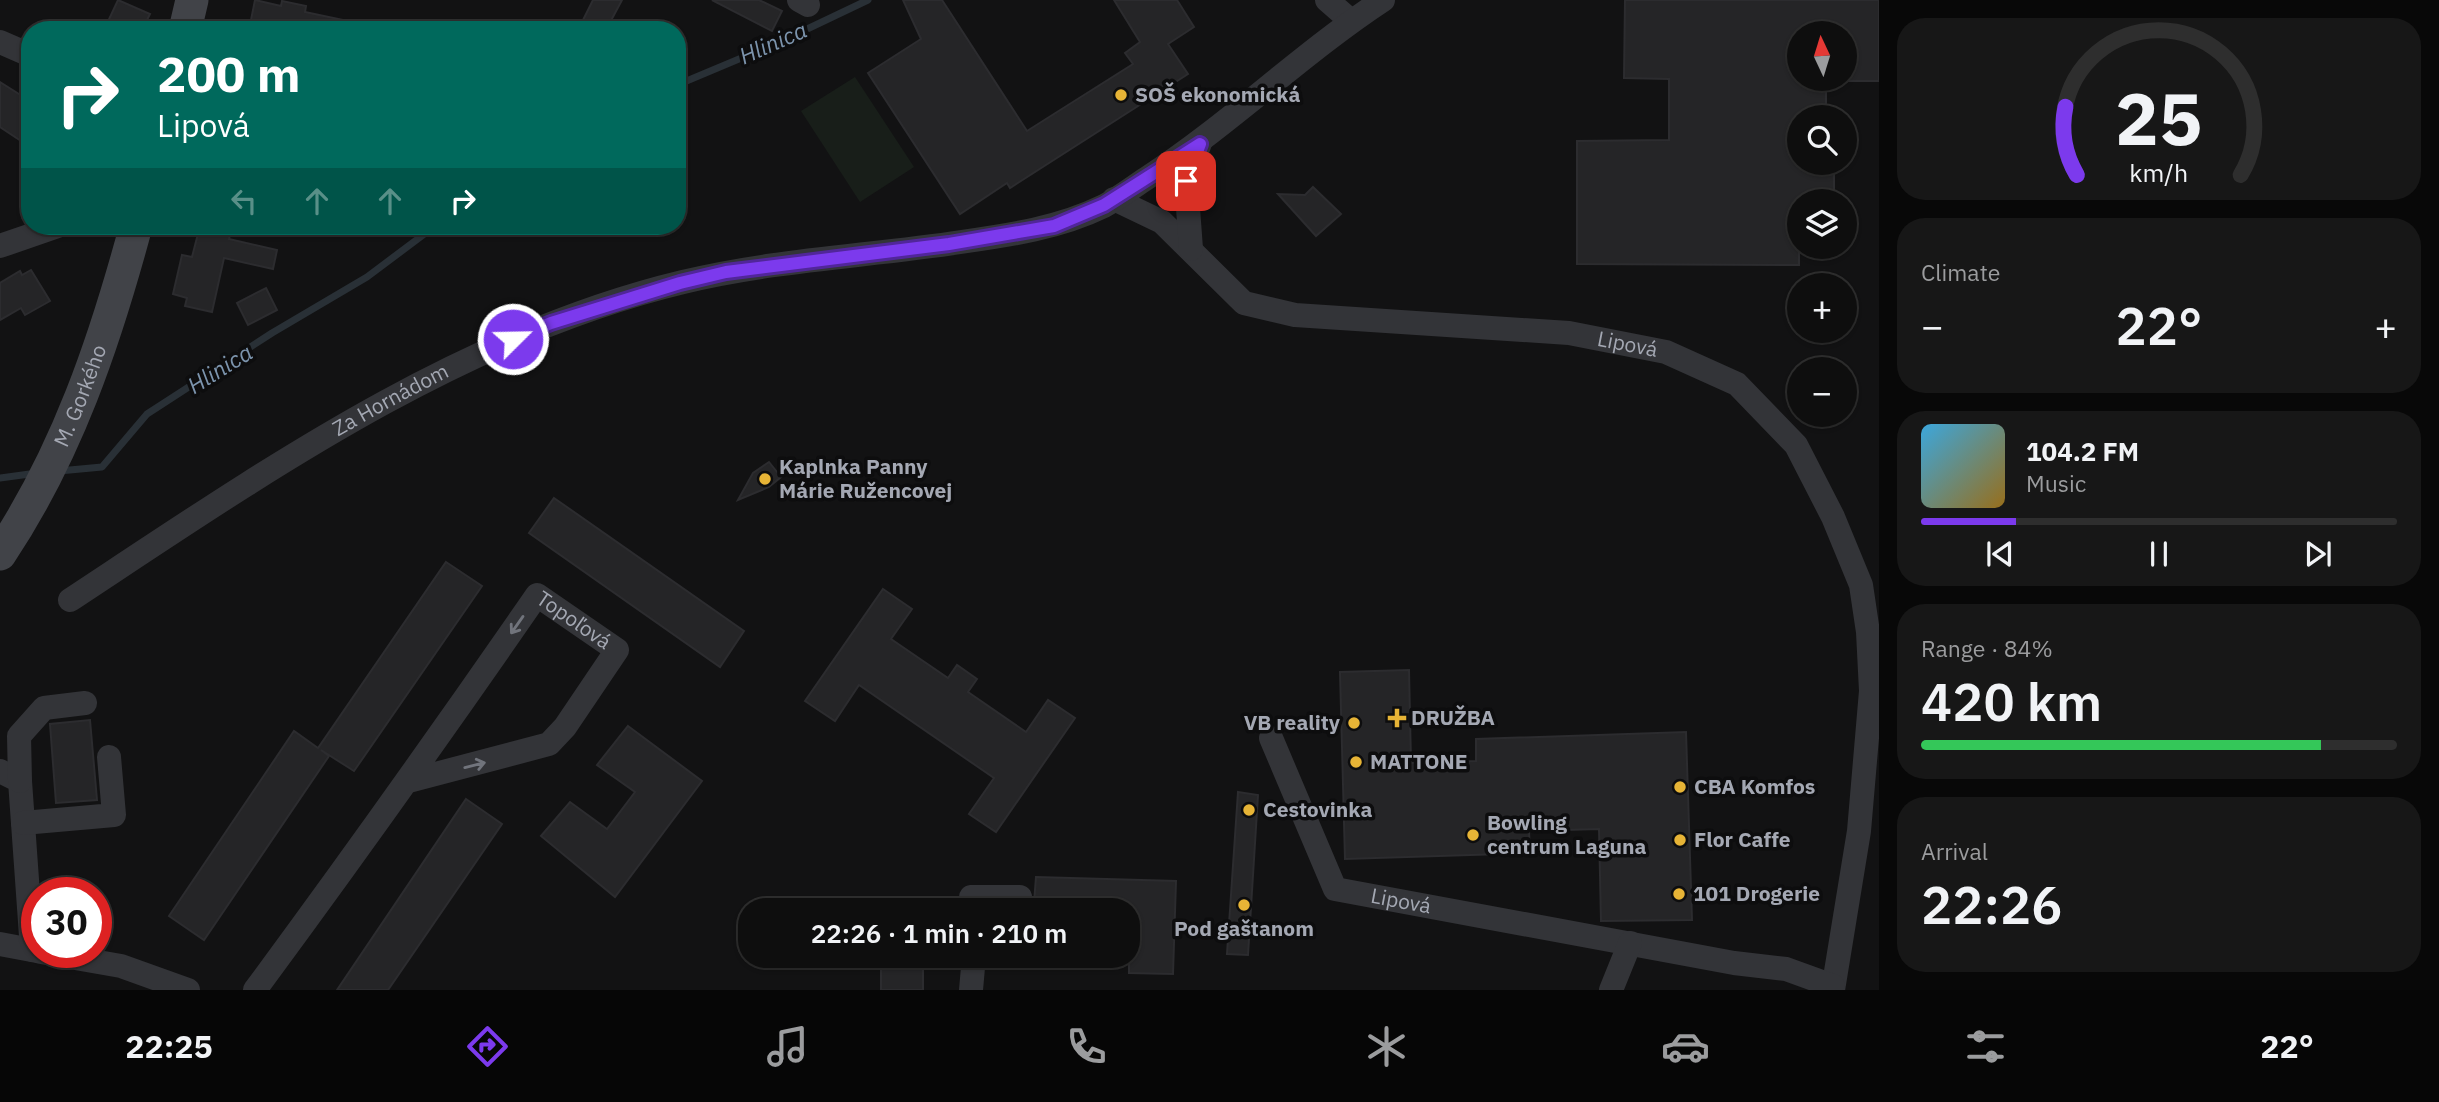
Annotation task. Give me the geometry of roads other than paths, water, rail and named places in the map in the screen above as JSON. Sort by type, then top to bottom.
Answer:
[{"type":"main road","points":[[187,21],[192,0]]},
{"type":"main road","name":"M. Gorkého","points":[[5,547],[53,462],[82,399],[116,301],[134,235]]},
{"type":"street","points":[[1327,0],[1351,21]]},
{"type":"street","name":"Za Hornádom","points":[[70,600],[223,498],[336,430],[436,376],[551,323],[680,283],[726,272],[949,244],[1054,226],[1114,200],[1200,144],[1351,21],[1383,0]]},
{"type":"street","points":[[0,42],[21,51]]},
{"type":"street","points":[[1191,249],[1186,181],[1200,144]]},
{"type":"street","name":"Lipová","points":[[1114,200],[1162,222],[1244,303],[1295,315],[1569,333],[1666,352],[1737,384],[1796,444],[1833,517],[1861,585],[1875,690],[1856,852],[1833,988],[1786,969],[1734,963],[1335,889],[1271,738]]},
{"type":"street","points":[[0,246],[32,235]]},
{"type":"street","name":"Topoľová","points":[[255,990],[409,781],[537,595],[617,650],[565,727],[549,744],[409,781]]},
{"type":"street","points":[[28,877],[23,823],[10,776],[19,736],[44,708],[85,703]]},
{"type":"street","points":[[23,823],[114,816],[108,757]]},
{"type":"street","points":[[971,898],[1020,897]]},
{"type":"street","points":[[1611,990],[1630,943]]},
{"type":"street","points":[[0,944],[21,948]]},
{"type":"street","points":[[112,965],[188,990]]},
{"type":"street","points":[[971,990],[973,968]]},
{"type":"waterway","name":"Hlinica","points":[[686,81],[782,41],[868,0]]},
{"type":"waterway","name":"Hlinica","points":[[59,471],[102,467],[147,414],[272,333],[367,277],[423,235]]},
{"type":"waterway","name":"Hlinica","points":[[0,478],[37,473]]},
{"type":"place","name":"SOŠ ekonomická","points":[[1121,95]]},
{"type":"place","name":"Kaplnka Panny Márie Ružencovej","points":[[765,479]]},
{"type":"place","name":"DRUŽBA","points":[[1397,718]]},
{"type":"place","name":"VB reality","points":[[1354,723]]},
{"type":"place","name":"MATTONE","points":[[1356,762]]},
{"type":"place","name":"CBA Komfos","points":[[1680,787]]},
{"type":"place","name":"Cestovinka","points":[[1249,810]]},
{"type":"place","name":"Bowling centrum Laguna","points":[[1473,835]]},
{"type":"place","name":"Flor Caffe","points":[[1680,840]]},
{"type":"place","name":"101 Drogerie","points":[[1679,894]]},
{"type":"place","name":"Pod gaštanom","points":[[1244,905]]}]
